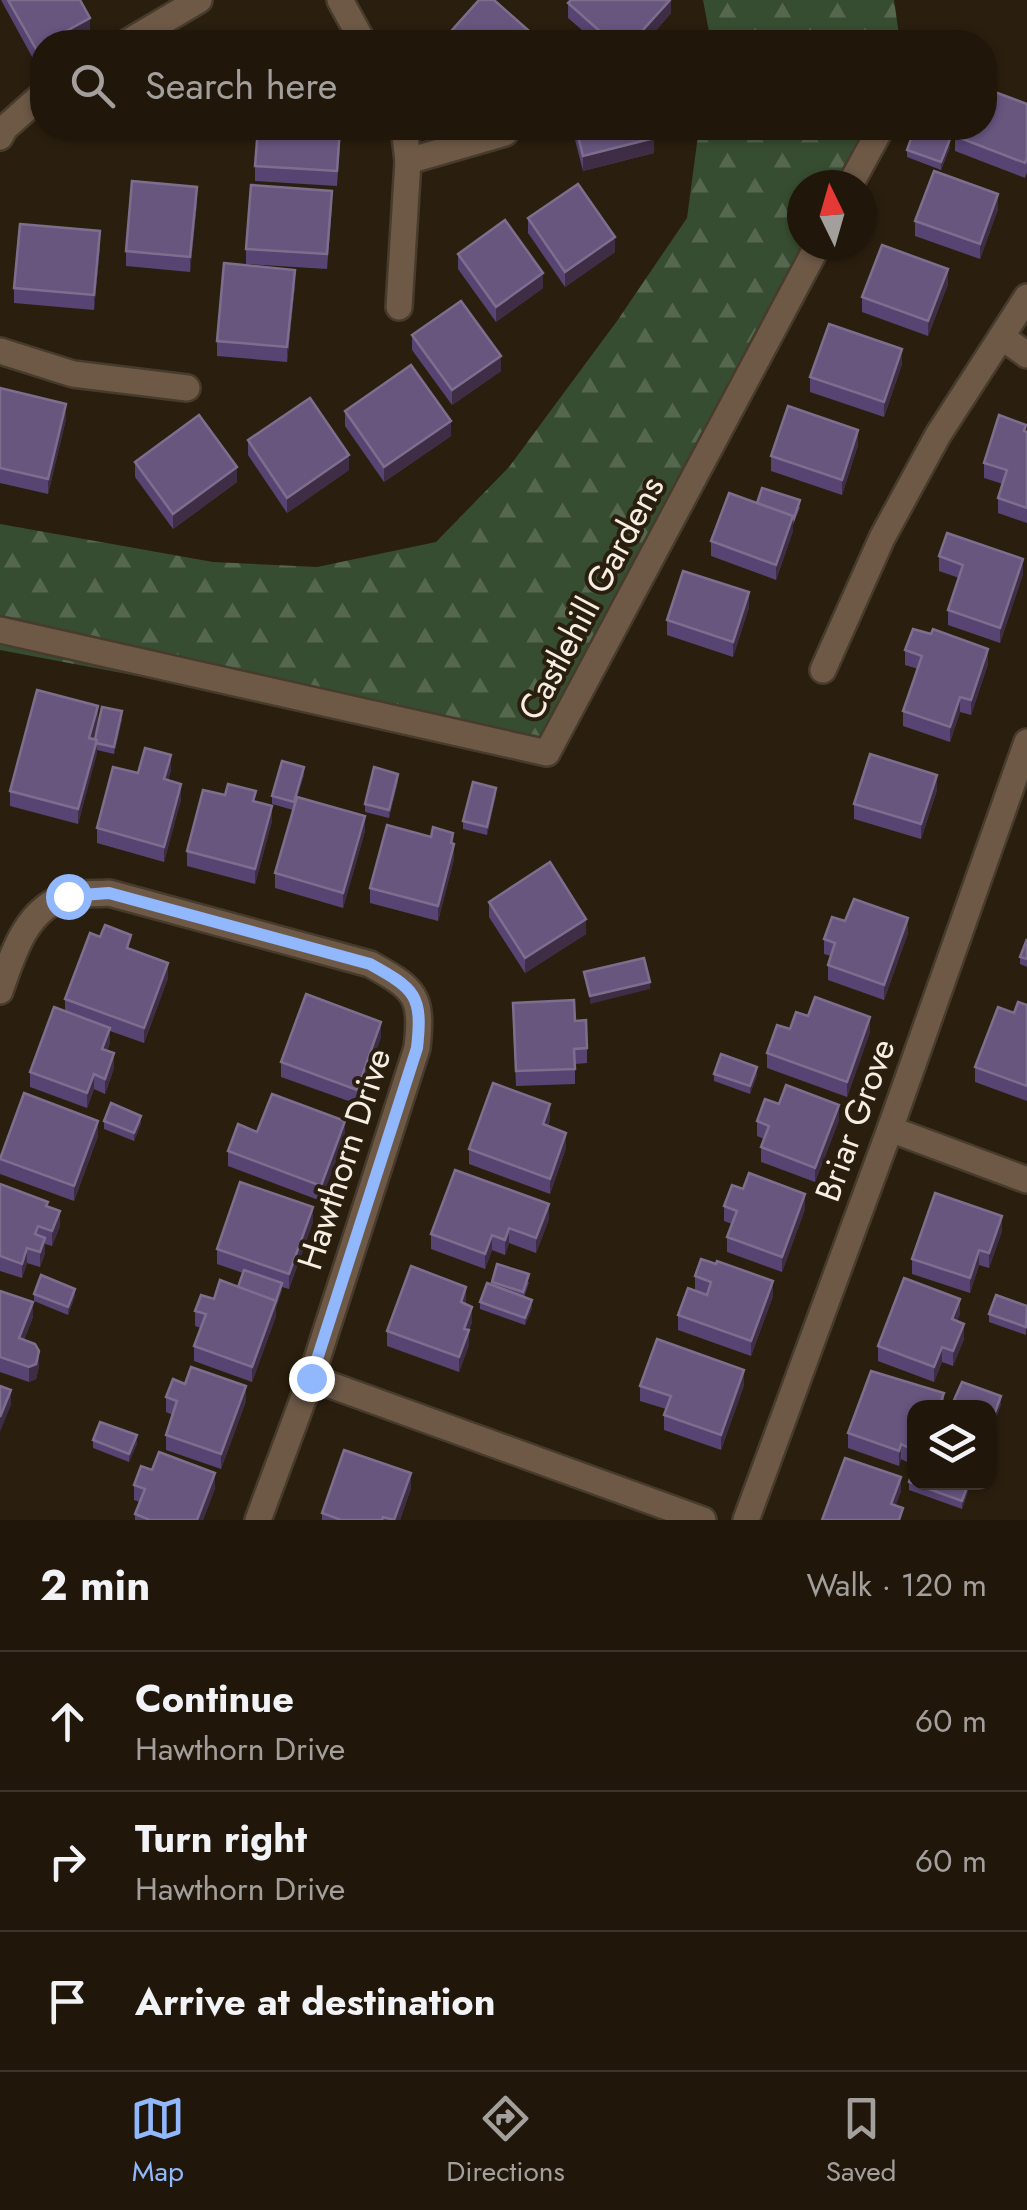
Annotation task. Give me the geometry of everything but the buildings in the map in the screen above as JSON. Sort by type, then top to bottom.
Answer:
[{"type":"street","points":[[140,30],[161,10],[199,0]]},
{"type":"street","points":[[340,0],[356,30]]},
{"type":"street","points":[[0,137],[4,128],[30,105]]},
{"type":"street","points":[[399,307],[408,161],[405,140]]},
{"type":"street","points":[[408,161],[481,140]]},
{"type":"street","points":[[858,170],[874,140]]},
{"type":"street","name":"Castlehill Gardens","points":[[0,630],[548,753],[810,260]]},
{"type":"street","points":[[823,670],[892,521],[938,435],[1027,297]]},
{"type":"street","points":[[1002,337],[1027,354]]},
{"type":"street","points":[[0,351],[73,374],[187,388]]},
{"type":"street","name":"Briar Grove","points":[[746,1520],[1027,742]]},
{"type":"street","name":"Hawthorn Drive","points":[[0,991],[16,947],[38,911],[68,896],[109,893],[370,964],[400,980],[417,999],[417,1048],[311,1378],[258,1520]]},
{"type":"street","points":[[890,1130],[1027,1180]]},
{"type":"street","points":[[311,1378],[703,1520]]},
{"type":"green space","points":[[703,0],[894,0],[898,30],[709,30]]},
{"type":"green space","points":[[697,140],[874,140],[858,170],[787,170],[787,260],[810,260],[547,753],[0,650],[0,524],[213,562],[317,567],[436,542],[509,467],[687,218]]},
{"type":"route","points":[[68,896],[109,893],[370,964],[400,980],[417,999],[417,1048],[311,1378]]}]
